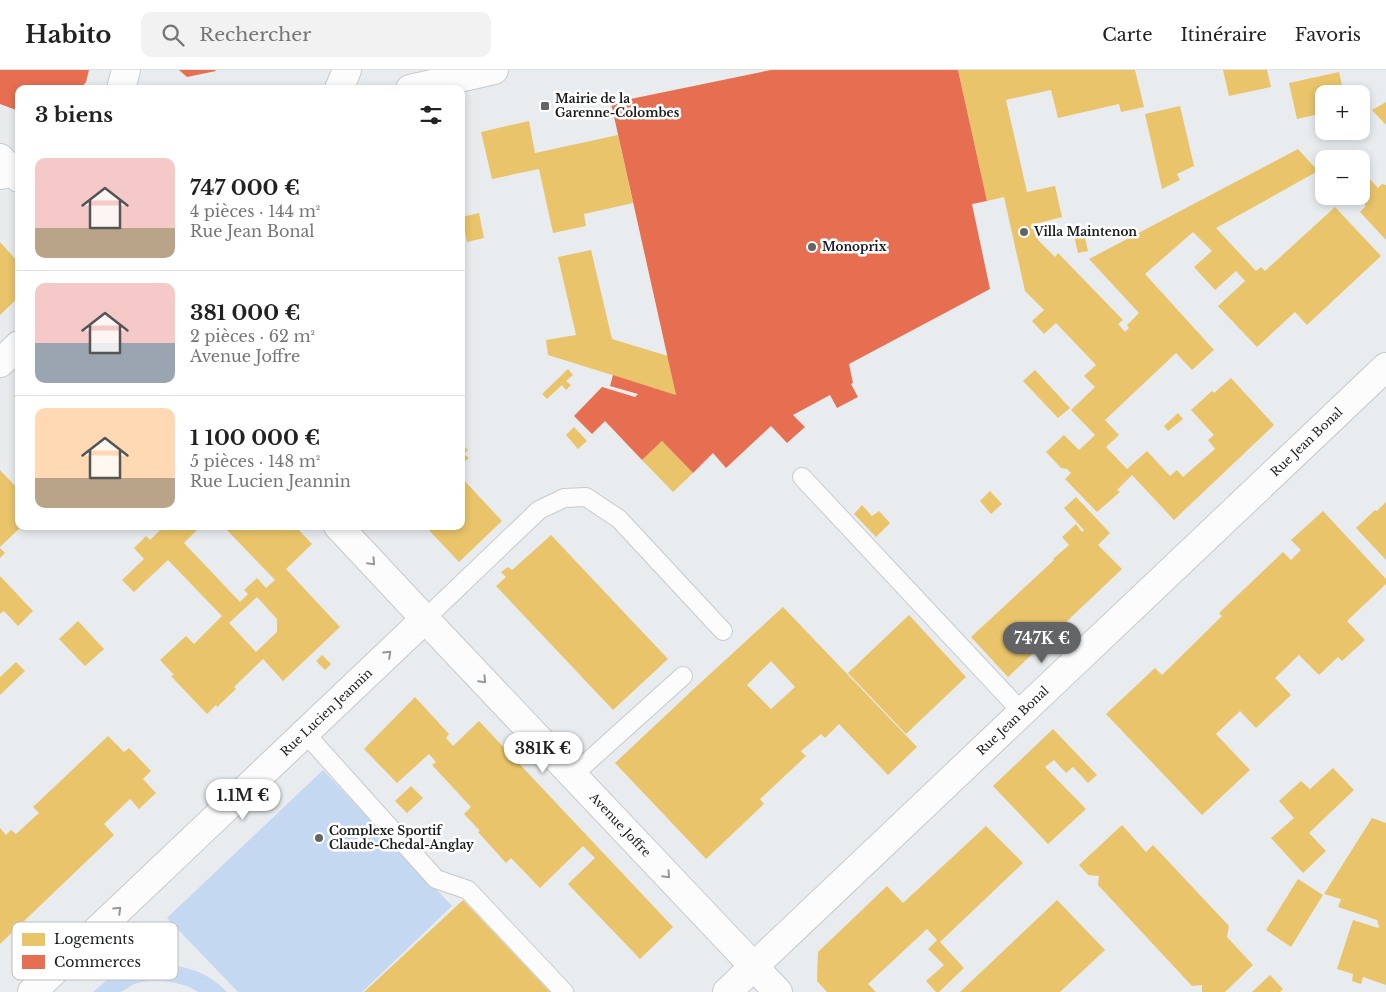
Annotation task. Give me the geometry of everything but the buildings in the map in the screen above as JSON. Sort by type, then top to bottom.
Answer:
[{"type":"street","points":[[123,85],[126,70]]},
{"type":"street","points":[[341,85],[347,70]]},
{"type":"street","points":[[428,85],[494,70]]},
{"type":"street","points":[[0,363],[15,349]]},
{"type":"street","name":"Rue Jean Bonal","points":[[727,992],[1386,367]]},
{"type":"street","name":"Avenue Joffre","points":[[342,530],[778,992]]},
{"type":"street","name":"Rue Lucien Jeannin","points":[[106,922],[425,619]]},
{"type":"street","name":"Rue Lucien Jeannin","points":[[32,992],[45,980]]},
{"type":"lane","points":[[802,477],[1022,712]]},
{"type":"lane","points":[[425,619],[539,510],[564,498],[586,497],[620,519],[723,631]]},
{"type":"lane","points":[[573,775],[683,676]]},
{"type":"lane","points":[[305,733],[436,879],[468,890],[564,992]]},
{"type":"shaded area","name":"Complexe Sportif Claude-Chedal-Anglay","points":[[323,770],[452,906],[362,992],[238,992],[178,929],[178,922],[171,922],[167,918]]},
{"type":"shaded area","points":[[178,966],[201,973],[219,984],[227,992],[198,992],[176,983],[149,981],[134,984],[120,992],[93,992],[107,980],[178,980]]},
{"type":"place","name":"Mairie de la Garenne-Colombes","points":[[545,106]]},
{"type":"place","name":"Villa Maintenon","points":[[1024,232]]},
{"type":"place","name":"Monoprix","points":[[812,247]]},
{"type":"place","name":"Complexe Sportif Claude-Chedal-Anglay","points":[[319,838]]}]
